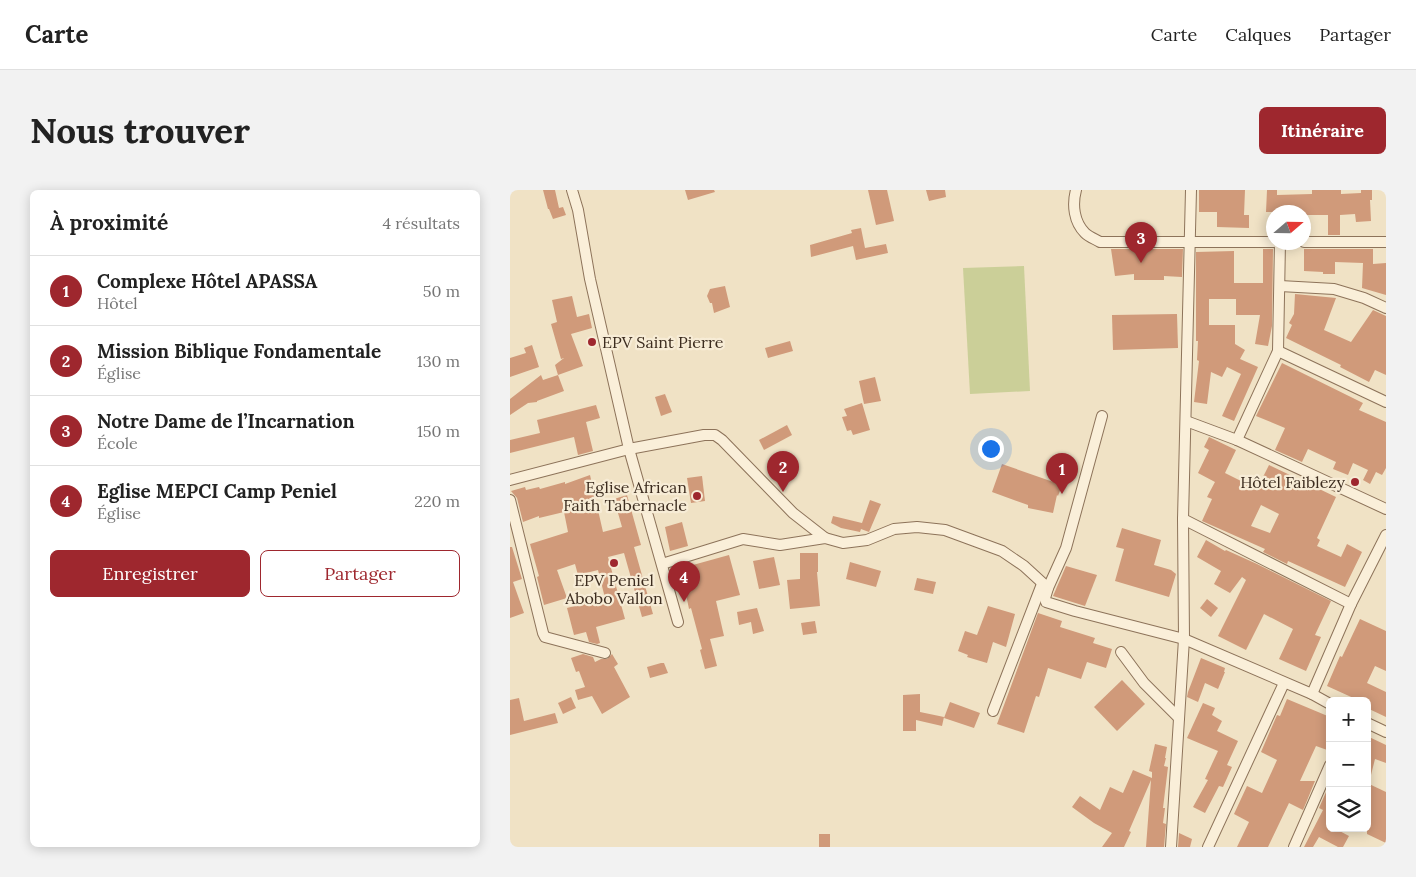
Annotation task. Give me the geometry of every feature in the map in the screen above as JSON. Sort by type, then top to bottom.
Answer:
[{"type":"street","points":[[572,190],[629,450],[678,622]]},
{"type":"street","points":[[1076,190],[1074,210],[1078,222],[1086,234],[1100,242],[1266,242]]},
{"type":"street","points":[[1171,847],[1184,639],[1183,519],[1191,190]]},
{"type":"street","points":[[1311,242],[1386,242]]},
{"type":"street","points":[[1237,440],[1278,351],[1280,250]]},
{"type":"street","points":[[1280,286],[1334,289],[1364,298],[1386,308]]},
{"type":"street","points":[[1278,351],[1386,402]]},
{"type":"street","points":[[993,711],[1045,586],[1066,548],[1102,416]]},
{"type":"street","points":[[1186,421],[1237,440],[1386,509]]},
{"type":"street","points":[[510,480],[629,450],[704,435],[715,435],[793,513],[825,538],[843,543],[867,540],[894,529],[916,527],[945,530],[1002,551],[1024,566],[1045,586],[1046,602],[1184,639],[1326,702]]},
{"type":"street","points":[[510,500],[545,637],[605,653]]},
{"type":"street","points":[[1183,519],[1351,604]]},
{"type":"street","points":[[1312,694],[1351,604],[1386,535]]},
{"type":"street","points":[[662,564],[743,540],[780,545],[825,538]]},
{"type":"street","points":[[1121,652],[1144,683],[1178,718]]},
{"type":"street","points":[[1208,847],[1284,683]]},
{"type":"street","points":[[1371,725],[1386,732]]},
{"type":"street","points":[[1294,847],[1326,774]]},
{"type":"green space","points":[[1024,266],[1030,391],[970,394],[963,268]]},
{"type":"building","points":[[543,190],[555,190],[559,208],[563,207],[566,215],[553,219]]},
{"type":"building","points":[[685,190],[714,190],[715,192],[688,200]]},
{"type":"building","points":[[868,190],[887,190],[894,221],[876,225]]},
{"type":"building","points":[[926,190],[945,190],[946,197],[929,201]]},
{"type":"building","points":[[1199,190],[1245,190],[1244,215],[1249,215],[1249,228],[1217,227],[1217,212],[1199,212]]},
{"type":"building","points":[[1267,190],[1277,190],[1277,195],[1312,194],[1312,190],[1341,190],[1341,194],[1361,193],[1361,190],[1372,190],[1372,200],[1370,200],[1371,221],[1356,222],[1355,214],[1340,215],[1340,235],[1328,235],[1328,215],[1311,215],[1311,205],[1266,205]]},
{"type":"building","points":[[861,228],[865,248],[886,244],[888,253],[856,260],[853,246],[811,257],[810,245],[852,233],[851,230]]},
{"type":"building","points":[[1111,249],[1183,249],[1182,277],[1164,276],[1164,280],[1134,280],[1134,274],[1115,276]]},
{"type":"building","points":[[1263,249],[1273,250],[1272,326],[1268,346],[1255,344],[1260,315],[1236,315],[1236,299],[1209,299],[1209,325],[1235,325],[1235,344],[1245,350],[1240,359],[1258,367],[1234,421],[1222,416],[1241,374],[1227,367],[1222,377],[1211,372],[1207,404],[1194,402],[1199,361],[1197,360],[1198,341],[1196,341],[1196,252],[1234,251],[1234,283],[1263,283]]},
{"type":"building","points":[[1373,249],[1373,264],[1386,263],[1386,295],[1362,288],[1363,263],[1335,262],[1335,274],[1304,271],[1304,250]]},
{"type":"building","points":[[725,286],[730,307],[714,313],[712,303],[710,303],[707,296],[710,289]]},
{"type":"building","points":[[1295,294],[1336,298],[1324,330],[1351,342],[1373,310],[1386,316],[1386,375],[1375,370],[1369,382],[1340,367],[1341,365],[1286,338],[1292,325],[1289,323],[1294,314]]},
{"type":"building","points":[[572,296],[577,317],[589,314],[592,328],[571,334],[583,366],[558,375],[555,365],[564,358],[561,359],[551,324],[557,322],[552,300]]},
{"type":"building","points":[[1177,314],[1178,348],[1113,350],[1112,315]]},
{"type":"building","points":[[790,341],[793,351],[768,358],[765,348]]},
{"type":"building","points":[[532,345],[539,367],[510,377],[510,358],[526,353],[524,348]]},
{"type":"building","points":[[1282,363],[1363,403],[1359,410],[1386,422],[1386,468],[1382,475],[1376,472],[1370,484],[1363,480],[1368,470],[1353,463],[1348,475],[1333,469],[1336,462],[1308,449],[1302,462],[1275,450],[1285,428],[1256,416]]},
{"type":"building","points":[[541,375],[543,380],[558,375],[564,391],[537,402],[528,403],[510,415],[510,399]]},
{"type":"building","points":[[875,377],[881,401],[864,404],[859,381]]},
{"type":"building","points":[[665,394],[672,412],[661,416],[655,397]]},
{"type":"building","points":[[862,403],[870,430],[853,435],[851,430],[847,431],[842,417],[847,416],[844,409]]},
{"type":"building","points":[[596,405],[600,418],[586,422],[593,451],[578,455],[574,437],[510,453],[510,440],[540,433],[537,420]]},
{"type":"building","points":[[787,425],[792,435],[764,450],[759,440]]},
{"type":"building","points":[[1209,437],[1236,450],[1225,473],[1257,489],[1269,465],[1336,497],[1317,538],[1320,540],[1317,546],[1341,557],[1347,544],[1362,552],[1345,587],[1288,561],[1287,564],[1263,552],[1265,549],[1202,521],[1212,499],[1207,497],[1215,482],[1198,473],[1209,450],[1204,447]],"holes":[[[1261,505],[1279,514],[1270,533],[1251,526]]]},
{"type":"building","points":[[1002,464],[1062,485],[1057,495],[1053,513],[1028,508],[1028,505],[992,492]]},
{"type":"building","points":[[590,475],[603,532],[622,527],[614,499],[627,495],[641,545],[634,547],[653,614],[642,617],[624,553],[608,557],[625,619],[596,627],[600,643],[597,644],[589,642],[586,632],[574,635],[567,608],[605,598],[598,570],[578,575],[575,564],[557,570],[567,598],[544,605],[537,577],[539,576],[530,544],[568,532],[564,512],[539,518],[539,516],[523,522],[517,498],[511,491],[525,487],[526,490],[539,487],[540,489],[565,482],[565,484]]},
{"type":"building","points":[[702,476],[705,501],[691,503],[687,478]]},
{"type":"building","points":[[870,500],[881,504],[869,532],[861,529],[860,532],[841,528],[831,523],[833,516],[862,523]]},
{"type":"building","points":[[682,522],[688,546],[670,551],[665,527]]},
{"type":"building","points":[[1122,528],[1161,540],[1154,565],[1171,570],[1176,574],[1169,597],[1115,581],[1124,549],[1116,547]]},
{"type":"building","points":[[1206,540],[1225,551],[1257,564],[1331,601],[1315,635],[1321,637],[1306,671],[1279,659],[1293,629],[1264,614],[1246,650],[1218,636],[1246,580],[1242,577],[1230,593],[1214,584],[1221,571],[1197,557]]},
{"type":"building","points":[[510,547],[512,547],[522,579],[513,582],[524,613],[510,618]]},
{"type":"building","points":[[800,553],[818,553],[817,572],[820,606],[790,609],[787,580],[800,579]]},
{"type":"building","points":[[729,555],[740,595],[716,601],[724,636],[710,639],[717,666],[705,669],[700,650],[702,649],[691,608],[689,609],[682,568]]},
{"type":"building","points":[[774,557],[780,585],[759,589],[753,561]]},
{"type":"building","points":[[850,562],[881,571],[876,587],[846,579]]},
{"type":"building","points":[[1066,566],[1097,575],[1085,606],[1053,596]]},
{"type":"building","points":[[917,578],[936,582],[933,594],[914,590]]},
{"type":"building","points":[[1207,599],[1218,608],[1211,617],[1200,608]]},
{"type":"building","points":[[988,606],[1015,614],[1006,647],[993,642],[987,663],[967,657],[968,655],[958,651],[965,631],[977,635]]},
{"type":"building","points":[[757,608],[764,631],[753,634],[751,622],[739,625],[737,612]]},
{"type":"building","points":[[1038,613],[1062,621],[1060,627],[1095,638],[1093,643],[1112,649],[1106,668],[1087,662],[1081,679],[1048,668],[1039,697],[1036,696],[1024,733],[997,724]]},
{"type":"building","points":[[1360,619],[1386,631],[1386,671],[1375,666],[1367,683],[1386,692],[1386,717],[1371,710],[1371,697],[1351,697],[1327,686],[1340,656],[1342,657]]},
{"type":"building","points":[[815,621],[817,633],[803,635],[801,623]]},
{"type":"building","points":[[583,654],[593,657],[595,662],[607,659],[612,654],[618,664],[614,667],[630,697],[602,714],[592,696],[578,700],[575,690],[585,687],[579,671],[576,672],[571,658]]},
{"type":"building","points":[[1201,658],[1225,668],[1225,672],[1218,689],[1205,683],[1198,702],[1187,697]]},
{"type":"building","points":[[664,663],[668,673],[650,678],[647,667]]},
{"type":"building","points":[[1122,680],[1145,704],[1117,731],[1094,707]]},
{"type":"building","points":[[920,694],[920,712],[944,717],[942,726],[916,720],[916,731],[903,731],[903,695]]},
{"type":"building","points":[[571,697],[576,708],[563,714],[558,703]]},
{"type":"building","points":[[519,698],[524,721],[555,713],[558,723],[510,735],[510,700]]},
{"type":"building","points":[[1287,699],[1326,715],[1326,750],[1316,746],[1300,781],[1315,781],[1303,810],[1289,803],[1268,847],[1237,847],[1249,822],[1234,814],[1247,786],[1262,793],[1277,760],[1261,752],[1277,715],[1280,716]]},
{"type":"building","points":[[950,702],[980,713],[974,728],[944,718]]},
{"type":"building","points":[[1203,703],[1215,708],[1212,715],[1222,721],[1217,731],[1238,741],[1227,765],[1232,767],[1223,787],[1219,786],[1205,813],[1193,807],[1208,780],[1205,779],[1218,751],[1187,738]]},
{"type":"building","points":[[1371,738],[1386,745],[1386,763],[1375,759],[1371,775]]},
{"type":"building","points":[[1155,744],[1167,747],[1164,766],[1168,767],[1163,808],[1165,808],[1163,823],[1166,824],[1164,847],[1146,847],[1151,780],[1124,847],[1102,847],[1112,833],[1072,807],[1080,796],[1100,810],[1110,787],[1123,793],[1133,770],[1152,778],[1152,772],[1149,771]]},
{"type":"building","points":[[1371,785],[1386,792],[1386,843],[1367,834],[1367,832],[1371,832]]},
{"type":"building","points":[[1326,792],[1326,832],[1342,832],[1349,836],[1343,847],[1338,847],[1319,837],[1313,847],[1304,847],[1323,810],[1319,808]]},
{"type":"building","points":[[1179,833],[1192,839],[1190,847],[1178,847]]},
{"type":"building","points":[[819,834],[830,834],[830,847],[819,847]]},
{"type":"place","name":"Notre Dame de l’Incarnation","points":[[1141,263]]},
{"type":"place","name":"EPV Saint Pierre","points":[[592,342]]},
{"type":"place","name":"Hôtel Faiblezy","points":[[1355,482]]},
{"type":"place","name":"Mission Biblique Fondamentale","points":[[783,492]]},
{"type":"place","name":"Complexe Hôtel APASSA","points":[[1062,494]]},
{"type":"place","name":"Eglise African Faith Tabernacle","points":[[697,496]]},
{"type":"place","name":"EPV Peniel Abobo Vallon","points":[[614,563]]},
{"type":"place","name":"Eglise MEPCI Camp Peniel","points":[[684,602]]}]
